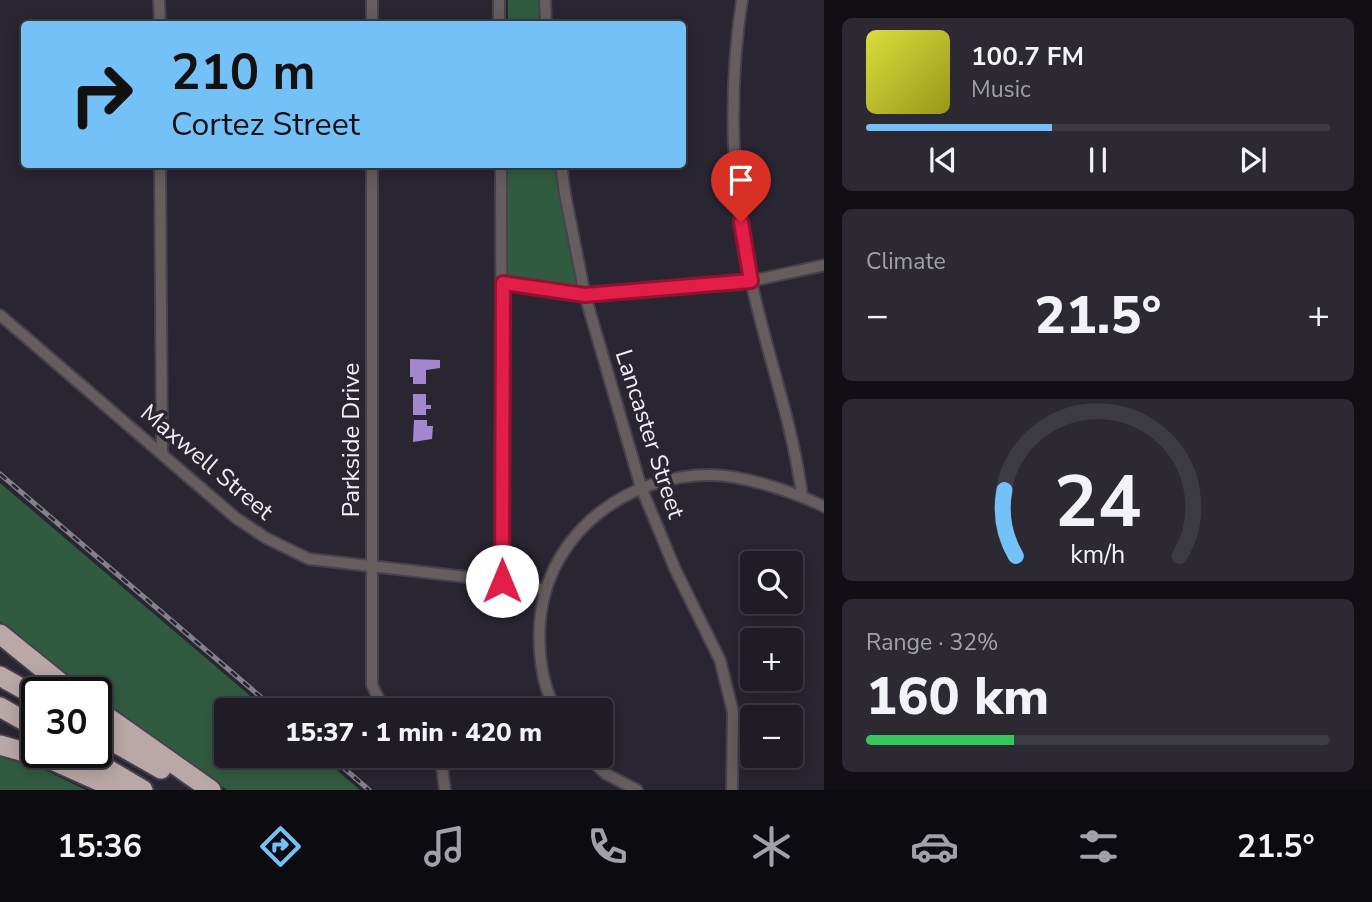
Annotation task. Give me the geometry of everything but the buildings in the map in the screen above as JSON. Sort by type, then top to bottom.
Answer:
[{"type":"highway","points":[[0,634],[53,677]]},
{"type":"highway","points":[[0,676],[21,688]]},
{"type":"highway","points":[[0,707],[21,719]]},
{"type":"highway","points":[[112,720],[211,790]]},
{"type":"highway","points":[[112,741],[198,790]]},
{"type":"highway","points":[[0,745],[71,767],[119,790]]},
{"type":"highway","points":[[106,768],[144,790]]},
{"type":"street","points":[[159,0],[160,21]]},
{"type":"street","points":[[372,0],[372,21]]},
{"type":"street","points":[[499,0],[499,21]]},
{"type":"street","points":[[545,0],[546,21]]},
{"type":"street","points":[[742,0],[736,54],[735,175],[751,281],[787,427],[796,451],[802,496]]},
{"type":"street","points":[[160,168],[162,453]]},
{"type":"street","name":"Parkside Drive","points":[[372,168],[372,685],[378,698]]},
{"type":"street","points":[[501,168],[502,581]]},
{"type":"street","name":"Lancaster Street","points":[[562,168],[585,295],[641,487],[675,569],[720,660],[733,712],[732,790]]},
{"type":"street","points":[[503,283],[585,295],[751,281],[824,265]]},
{"type":"street","name":"Maxwell Street","points":[[0,315],[236,518],[265,538],[309,559],[502,581],[545,590]]},
{"type":"street","points":[[549,698],[538,637],[545,590],[570,541],[591,517],[641,487],[663,481],[712,475],[746,480],[802,496],[824,508]]},
{"type":"street","points":[[442,768],[445,790]]},
{"type":"street","points":[[599,768],[606,775],[637,790]]},
{"type":"green space","points":[[508,0],[541,0],[542,21],[508,21]]},
{"type":"green space","points":[[507,168],[557,168],[578,286],[574,288],[522,284],[508,278]]},
{"type":"green space","points":[[0,483],[253,698],[214,698],[214,768],[334,768],[360,790],[227,790],[112,707],[112,677],[70,677],[0,621]]},
{"type":"green space","points":[[0,757],[21,763],[21,768],[45,770],[86,790],[0,790]]},
{"type":"railway","points":[[0,474],[262,698]]},
{"type":"railway","points":[[344,768],[369,790]]},
{"type":"route","points":[[502,581],[503,283],[585,295],[751,281],[741,222]]}]
